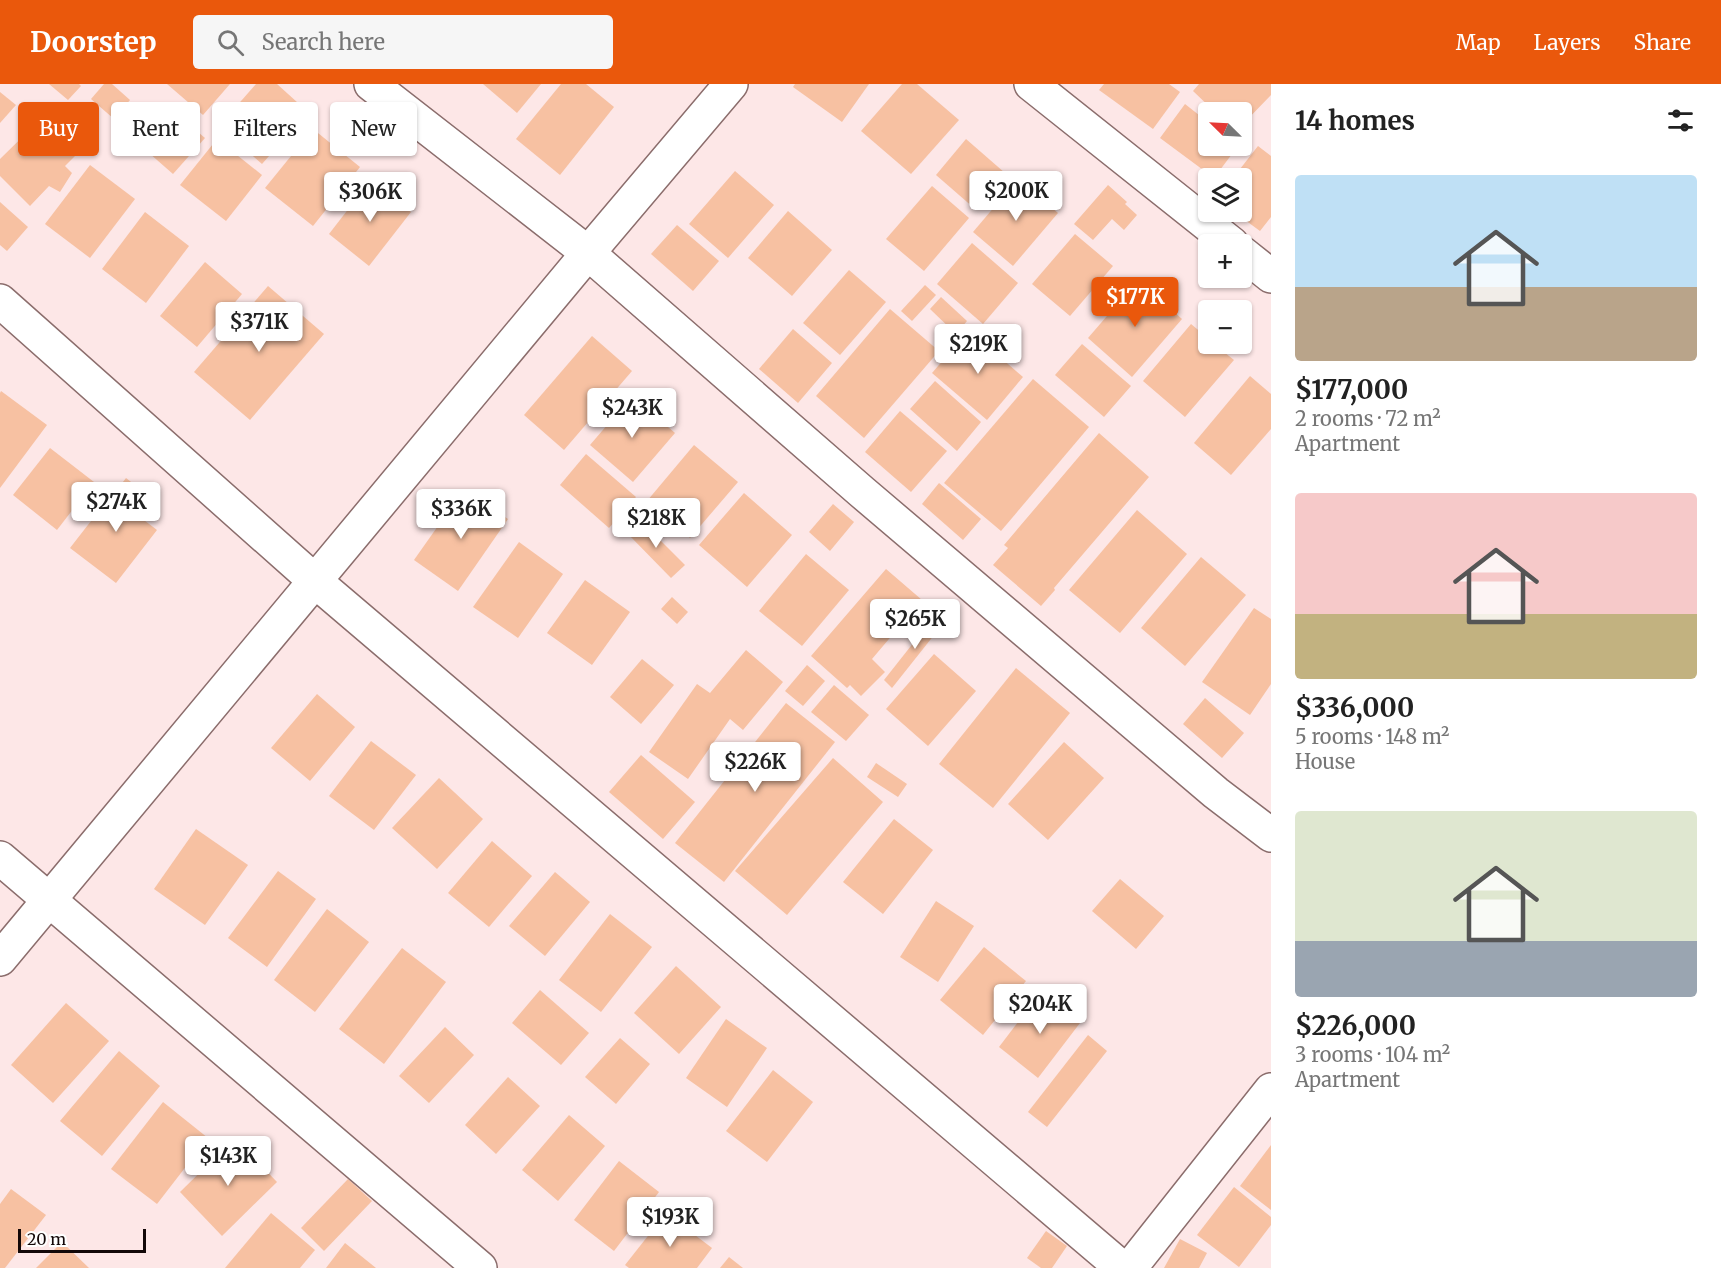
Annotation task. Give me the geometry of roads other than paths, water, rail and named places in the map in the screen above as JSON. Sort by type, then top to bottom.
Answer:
[{"type":"street","points":[[371,84],[588,253],[862,492],[1207,785],[1271,835]]},
{"type":"street","points":[[0,959],[731,84]]},
{"type":"street","points":[[1031,84],[1219,234]]},
{"type":"street","points":[[1252,261],[1271,276]]},
{"type":"street","points":[[0,301],[315,581],[1122,1268]]},
{"type":"street","points":[[0,858],[480,1268]]},
{"type":"street","points":[[1130,1268],[1271,1090]]}]
